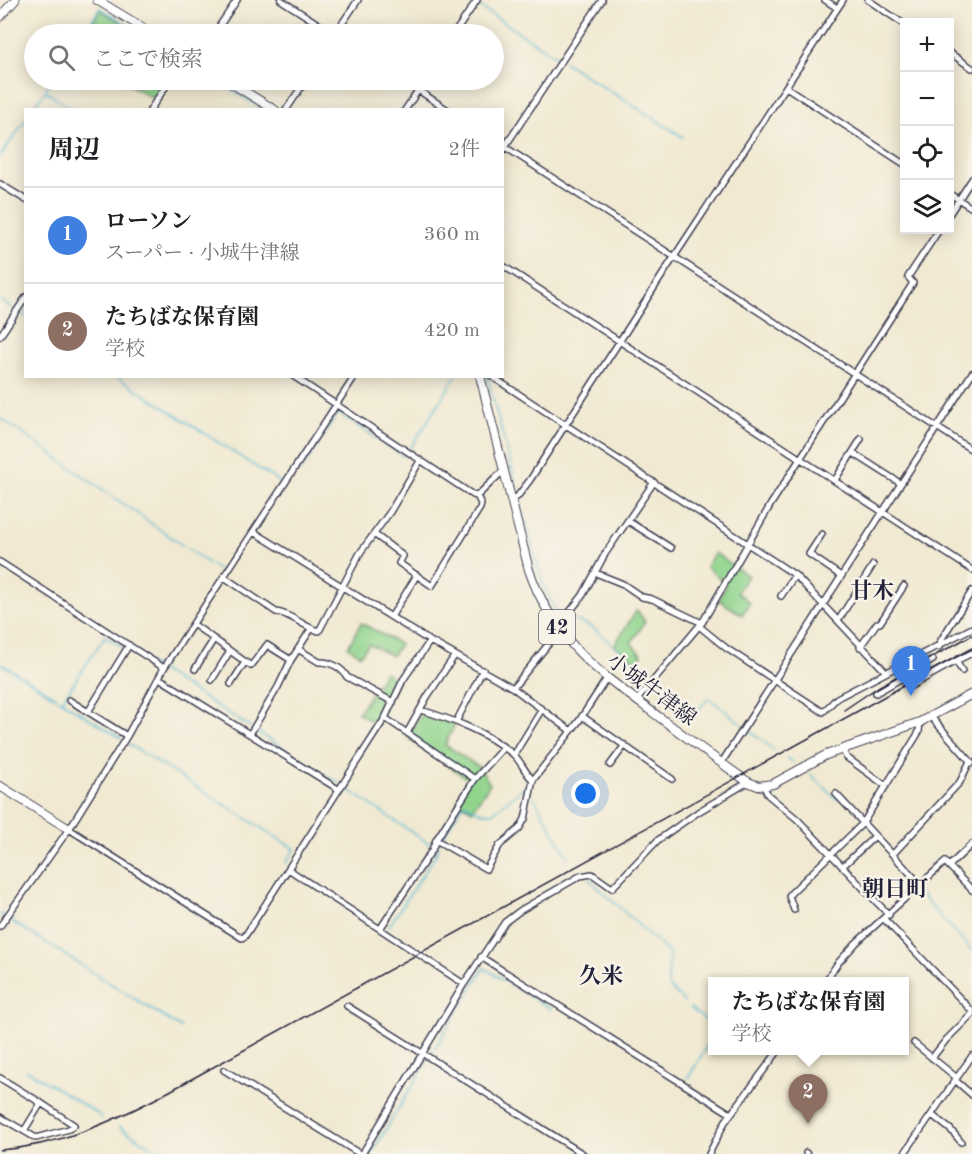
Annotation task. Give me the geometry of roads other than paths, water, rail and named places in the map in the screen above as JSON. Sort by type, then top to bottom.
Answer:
[{"type":"main road","points":[[97,0],[110,3],[139,24]]},
{"type":"main road","points":[[242,90],[272,108]]},
{"type":"main road","name":"小城牛津線","points":[[481,378],[504,470],[517,497],[534,584],[558,629],[584,659],[607,678],[748,782],[764,787]]},
{"type":"main road","points":[[764,787],[826,755],[920,723],[972,694]]},
{"type":"street","points":[[0,17],[15,0]]},
{"type":"street","points":[[221,24],[237,0]]},
{"type":"street","points":[[281,0],[318,24]]},
{"type":"street","points":[[341,24],[358,0]]},
{"type":"street","points":[[461,24],[477,0]]},
{"type":"street","points":[[504,147],[602,0]]},
{"type":"street","points":[[825,0],[837,8]]},
{"type":"street","points":[[517,497],[843,0]]},
{"type":"street","points":[[868,0],[900,21]]},
{"type":"street","points":[[954,56],[972,68]]},
{"type":"street","points":[[786,87],[900,161]]},
{"type":"street","points":[[151,108],[163,90]]},
{"type":"street","points":[[287,108],[299,90]]},
{"type":"street","points":[[406,108],[418,90],[445,108]]},
{"type":"street","points":[[504,149],[972,450]]},
{"type":"street","points":[[954,206],[972,179]]},
{"type":"street","points":[[0,184],[24,199]]},
{"type":"street","points":[[954,197],[972,208]]},
{"type":"street","points":[[637,700],[701,624],[800,458],[913,283],[908,277],[936,234]]},
{"type":"street","points":[[504,266],[972,570]]},
{"type":"street","points":[[0,336],[24,300]]},
{"type":"street","points":[[722,762],[972,373]]},
{"type":"street","points":[[296,378],[420,461],[477,496],[481,504],[432,586],[399,562],[403,556],[374,534]]},
{"type":"street","points":[[2,923],[69,829],[127,736],[164,668],[354,378]]},
{"type":"street","points":[[494,378],[795,575],[823,603],[860,647],[886,672]]},
{"type":"street","points":[[836,480],[861,439]]},
{"type":"street","points":[[853,453],[900,483]]},
{"type":"street","points":[[224,577],[276,612],[284,613],[311,629],[319,631],[360,553],[390,512],[420,461]]},
{"type":"street","points":[[477,496],[504,470]]},
{"type":"street","points":[[513,688],[567,616],[596,573],[605,554],[654,482]]},
{"type":"street","points":[[628,521],[671,548]]},
{"type":"street","points":[[254,531],[430,641],[513,688],[571,731]]},
{"type":"street","points":[[822,534],[809,554],[841,576]]},
{"type":"street","points":[[0,562],[164,668]]},
{"type":"street","points":[[838,621],[873,565]]},
{"type":"street","points":[[596,573],[623,584],[642,597],[652,599],[701,624],[726,648],[823,712],[837,698],[972,628]]},
{"type":"street","points":[[391,617],[417,575]]},
{"type":"street","points":[[781,596],[795,575]]},
{"type":"street","points":[[860,647],[877,623],[880,623],[904,586]]},
{"type":"street","points":[[939,647],[940,640],[972,591]]},
{"type":"street","points":[[193,624],[251,666],[267,645],[291,660]]},
{"type":"street","points":[[250,734],[311,629]]},
{"type":"street","points":[[195,669],[214,639]]},
{"type":"street","points":[[0,786],[242,938],[385,718],[403,680],[430,641]]},
{"type":"street","points":[[88,712],[129,645]]},
{"type":"street","points":[[298,649],[320,662],[325,661],[343,670],[347,677],[393,702]]},
{"type":"street","points":[[212,680],[230,651]]},
{"type":"street","points":[[905,678],[910,687],[972,652]]},
{"type":"street","points":[[407,733],[427,697],[456,655]]},
{"type":"street","points":[[876,693],[933,660]]},
{"type":"street","points":[[231,684],[245,662]]},
{"type":"street","points":[[957,662],[962,671]]},
{"type":"street","points":[[456,722],[483,670]]},
{"type":"street","points":[[159,678],[338,789]]},
{"type":"street","points":[[436,840],[486,869],[500,845],[519,829],[525,819],[533,780],[582,716],[607,678]]},
{"type":"street","points":[[69,700],[127,736]]},
{"type":"street","points":[[514,755],[542,709]]},
{"type":"street","points":[[420,710],[490,737],[514,755],[533,780]]},
{"type":"street","points":[[582,716],[672,779]]},
{"type":"street","points":[[893,854],[960,782],[971,762],[931,717]]},
{"type":"street","points":[[385,718],[475,779]]},
{"type":"street","points":[[794,910],[790,893],[862,824],[919,732],[920,723]]},
{"type":"street","points":[[610,765],[625,745]]},
{"type":"street","points":[[381,929],[475,779],[503,748]]},
{"type":"street","points":[[843,750],[846,757],[886,786]]},
{"type":"street","points":[[224,1070],[361,1154],[464,984],[505,922],[521,910],[580,876],[592,874],[612,888],[658,840],[698,812],[748,782]]},
{"type":"street","points":[[764,787],[768,795],[797,819],[843,866],[972,1013],[932,1058]]},
{"type":"street","points":[[836,794],[921,885]]},
{"type":"street","points":[[843,866],[875,836]]},
{"type":"street","points":[[949,866],[972,844]]},
{"type":"street","points":[[828,977],[856,943],[945,862],[972,890]]},
{"type":"street","points":[[288,869],[464,984]]},
{"type":"street","points":[[481,957],[731,1114]]},
{"type":"street","points":[[347,1006],[583,1154]]},
{"type":"street","points":[[914,1043],[972,1095]]},
{"type":"street","points":[[709,1154],[731,1114],[775,1055]]},
{"type":"street","points":[[904,1154],[972,1056]]},
{"type":"street","points":[[0,1078],[74,1125],[69,1129],[36,1138],[0,1117]]},
{"type":"street","points":[[24,1131],[41,1103]]},
{"type":"street","points":[[932,1115],[962,1142]]},
{"type":"waterway","points":[[477,5],[558,58]]},
{"type":"waterway","points":[[90,24],[100,8],[126,24]]},
{"type":"waterway","points":[[564,62],[683,137]]},
{"type":"waterway","points":[[46,90],[71,108]]},
{"type":"waterway","points":[[232,90],[261,108]]},
{"type":"waterway","points":[[33,108],[45,91]]},
{"type":"waterway","points":[[0,157],[24,122]]},
{"type":"waterway","points":[[0,300],[15,310]]},
{"type":"waterway","points":[[19,313],[24,316]]},
{"type":"waterway","points":[[119,378],[281,483]]},
{"type":"waterway","points":[[410,449],[455,378]]},
{"type":"waterway","points":[[488,378],[518,493]]},
{"type":"waterway","points":[[301,471],[338,413],[404,456]]},
{"type":"waterway","points":[[0,418],[221,572]]},
{"type":"waterway","points":[[519,497],[543,584],[555,609],[569,618],[592,627],[652,678]]},
{"type":"waterway","points":[[0,663],[62,701],[105,636],[250,727]]},
{"type":"waterway","points":[[656,681],[696,712],[709,698],[743,725]]},
{"type":"waterway","points":[[63,702],[121,738]]},
{"type":"waterway","points":[[746,728],[774,750]]},
{"type":"waterway","points":[[254,730],[339,783]]},
{"type":"waterway","points":[[128,744],[295,849],[286,863]]},
{"type":"waterway","points":[[787,758],[793,762]]},
{"type":"waterway","points":[[810,774],[838,800]]},
{"type":"waterway","points":[[343,786],[431,845]]},
{"type":"waterway","points":[[441,839],[465,804],[481,812],[492,813],[526,786],[528,789]]},
{"type":"waterway","points":[[533,796],[568,857]]},
{"type":"waterway","points":[[389,926],[436,854],[439,844]]},
{"type":"waterway","points":[[589,879],[669,953],[668,986],[684,1002]]},
{"type":"waterway","points":[[919,893],[972,951]]},
{"type":"waterway","points":[[0,914],[181,1028]]},
{"type":"waterway","points":[[430,1056],[484,968],[551,1009]]},
{"type":"waterway","points":[[690,1008],[708,1022]]},
{"type":"waterway","points":[[688,1078],[708,1045]]},
{"type":"waterway","points":[[371,1154],[428,1060]]},
{"type":"waterway","points":[[27,1070],[98,1114],[102,1119]]},
{"type":"waterway","points":[[119,1127],[164,1154]]},
{"type":"railway","points":[[844,710],[878,687],[972,635]]},
{"type":"railway","points":[[0,1150],[42,1144],[82,1132],[159,1097],[972,648]]},
{"type":"place","name":"ローソン","points":[[911,696]]},
{"type":"place","name":"たちばな保育園","points":[[808,1124]]},
{"type":"district","name":"甘木","points":[[872,590]]},
{"type":"district","name":"朝日町","points":[[895,888]]},
{"type":"district","name":"久米","points":[[601,975]]}]
